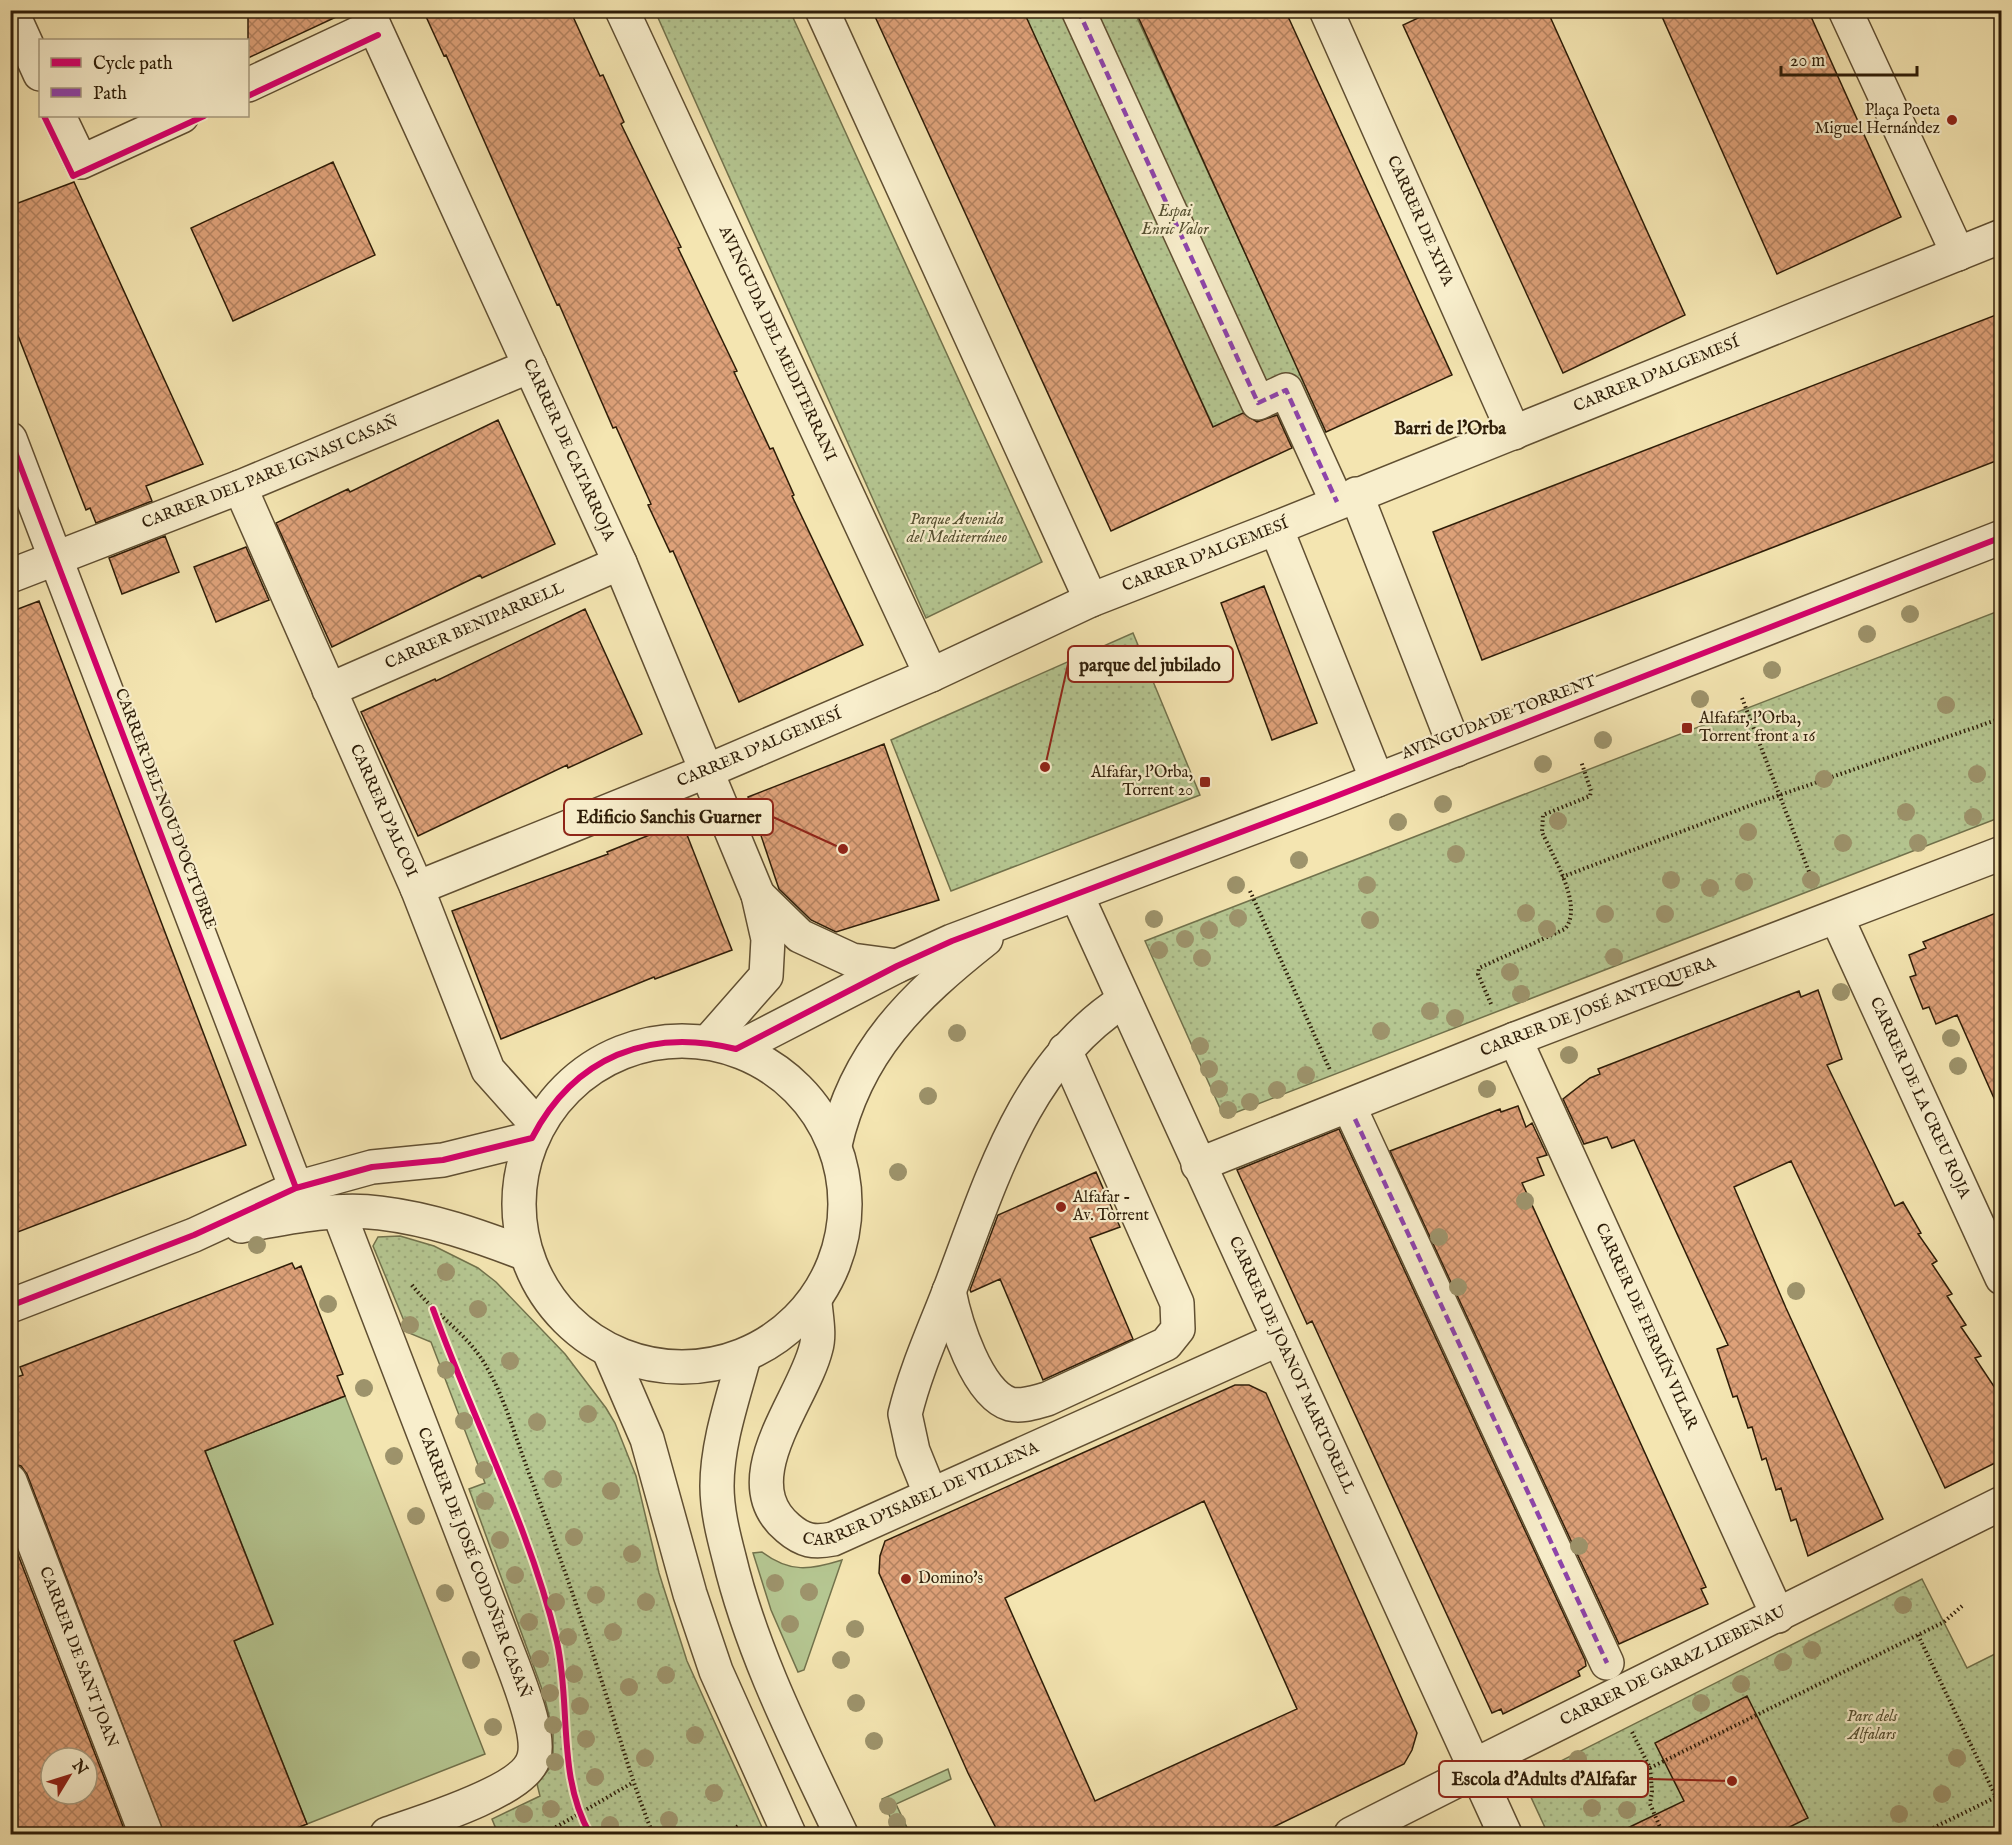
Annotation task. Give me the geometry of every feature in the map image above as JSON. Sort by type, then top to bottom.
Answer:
[{"type":"street","points":[[11,10],[39,72]]},
{"type":"street","name":"AVINGUDA DEL MEDITERRANI","points":[[622,10],[931,675]]},
{"type":"street","points":[[822,10],[1091,600]]},
{"type":"street","points":[[1078,10],[1258,403],[1286,390],[1346,498],[1456,750]]},
{"type":"street","name":"CARRER DE XIVA","points":[[1326,10],[1514,433]]},
{"type":"street","points":[[1845,10],[1958,254]]},
{"type":"street","points":[[249,84],[370,18]]},
{"type":"street","name":"CARRER DE CATARROJA","points":[[370,18],[620,563],[758,895],[768,939],[766,976],[722,1045]]},
{"type":"street","points":[[59,117],[81,162],[180,117]]},
{"type":"street","name":"CARRER D’ALGEMESÍ","points":[[417,888],[707,771],[931,675],[1091,600],[1514,433],[2001,236]]},
{"type":"street","name":"CARRER DEL PARE IGNASI CASAÑ","points":[[10,576],[240,487],[530,366]]},
{"type":"street","name":"CARRER DEL NOU D'OCTUBRE","points":[[10,439],[296,1188]]},
{"type":"street","name":"CARRER D'ALCOI","points":[[240,487],[417,888],[488,1070],[535,1132]]},
{"type":"street","points":[[1276,528],[1377,780]]},
{"type":"street","name":"AVINGUDA DE TORRENT","points":[[722,1045],[952,941],[1077,896],[2001,537]]},
{"type":"street","name":"CARRER BENIPARRELL","points":[[329,690],[620,563]]},
{"type":"street","name":"CARRER DE JOSÉ ANTEQUERA","points":[[1198,1165],[1515,1039],[1838,918],[2001,853]]},
{"type":"street","name":"CARRER DE CATARROJA","points":[[758,895],[800,936],[852,960],[897,966]]},
{"type":"street","name":"CARRER DE JOANOT MARTORELL","points":[[1077,896],[1505,1834]]},
{"type":"street","name":"CARRER DE LA CREU ROJA","points":[[1838,918],[2001,1278]]},
{"type":"street","points":[[835,1145],[843,1113],[869,1058],[886,1033],[913,1000],[1006,922]]},
{"type":"street","points":[[930,1493],[913,1451],[905,1414],[1001,1156],[1025,1108],[1065,1050],[1090,1024],[1123,1000]]},
{"type":"street","name":"CARRER DE FERMÍN VILAR","points":[[1515,1039],[1778,1616]]},
{"type":"street","points":[[658,1042],[722,1045],[778,1071],[812,1104],[835,1145],[847,1199],[839,1254],[815,1302],[783,1335],[744,1357],[699,1368],[653,1366],[609,1351],[573,1326],[545,1293],[526,1254],[519,1215],[521,1176],[535,1132],[569,1085],[610,1057],[658,1042]]},
{"type":"street","points":[[949,1291],[953,1312],[980,1377],[994,1395],[1010,1404],[1028,1405],[1047,1399],[1166,1344],[1178,1329],[1177,1303],[1065,1050]]},
{"type":"street","points":[[1355,1119],[1607,1664]]},
{"type":"street","points":[[10,1306],[194,1235],[296,1188],[372,1167],[443,1160],[535,1132]]},
{"type":"street","points":[[194,1235],[286,1217],[378,1212],[456,1228],[526,1254]]},
{"type":"street","name":"CARRER DE JOSÉ CODOÑER CASAÑ","points":[[339,1213],[514,1668],[532,1730],[534,1758],[521,1777],[503,1789],[387,1834]]},
{"type":"street","name":"CARRER D'ISABEL DE VILLENA","points":[[815,1302],[817,1345],[806,1381],[770,1451],[765,1474],[768,1496],[780,1521],[800,1538],[816,1543],[833,1539],[930,1493],[1279,1339]]},
{"type":"street","points":[[609,1351],[647,1439],[690,1594],[716,1671],[789,1834]]},
{"type":"street","points":[[744,1357],[720,1454],[717,1486],[721,1526],[736,1589],[764,1664],[841,1834]]},
{"type":"street","name":"CARRER DE SANT JOAN","points":[[10,1481],[146,1834]]},
{"type":"street","name":"CARRER DE GARAZ LIEBENAU","points":[[1351,1834],[1454,1782],[1473,1766],[2001,1503]]},
{"type":"path","points":[[1742,698],[1816,889]]},
{"type":"path","points":[[1562,877],[1779,795],[2001,718]]},
{"type":"path","points":[[1495,1013],[1478,974],[1479,968],[1565,929],[1570,923],[1573,904],[1542,832],[1542,820],[1543,815],[1590,796],[1592,791],[1581,761]]},
{"type":"path","points":[[1250,891],[1332,1076]]},
{"type":"path","points":[[408,1277],[433,1309],[454,1326],[481,1358],[496,1387],[555,1542],[602,1680],[632,1783],[653,1834]]},
{"type":"path","points":[[433,1309],[439,1327]]},
{"type":"path","points":[[1650,1768],[1944,1622],[1962,1606]]},
{"type":"path","points":[[1918,1635],[2001,1808]]},
{"type":"path","points":[[1629,1727],[1650,1768],[1652,1791],[1650,1804],[1663,1834]]},
{"type":"path","points":[[544,1834],[581,1816],[632,1783]]},
{"type":"path","points":[[1921,1834],[2001,1794]]},
{"type":"path","points":[[576,1803],[581,1816]]},
{"type":"green space","name":"Parque Avenida del Mediterráneo","points":[[655,11],[790,11],[1042,562],[926,618]]},
{"type":"green space","name":"Espai Enric Valor","points":[[1023,11],[1134,11],[1327,431],[1234,472]]},
{"type":"green space","points":[[2001,610],[2001,817],[1224,1117],[1145,941]]},
{"type":"green space","points":[[1133,633],[1200,795],[951,891],[891,740]]},
{"type":"green space","points":[[400,1236],[434,1246],[478,1268],[496,1282],[565,1354],[606,1408],[615,1423],[636,1476],[659,1573],[687,1661],[765,1834],[498,1834],[492,1819],[540,1796],[537,1784],[549,1769],[553,1755],[553,1731],[543,1692],[469,1489],[485,1483],[431,1342],[409,1333],[373,1246],[378,1237]]},
{"type":"green space","points":[[345,1396],[485,1754],[307,1824],[234,1641],[273,1623],[205,1451]]},
{"type":"green space","points":[[762,1552],[782,1564],[800,1568],[842,1560],[804,1670],[798,1672],[771,1610],[753,1553]]},
{"type":"green space","name":"Parc dels Alfalars","points":[[1922,1579],[1967,1668],[2001,1651],[2001,1834],[1548,1834],[1523,1780]]},
{"type":"green space","points":[[948,1769],[951,1779],[896,1804],[910,1834],[898,1834],[882,1799]]},
{"type":"building","points":[[248,10],[349,10],[249,58]]},
{"type":"building","points":[[423,10],[570,10],[600,76],[603,75],[624,122],[621,124],[681,247],[678,248],[737,371],[734,372],[770,449],[773,448],[794,495],[792,496],[863,645],[739,702],[673,551],[670,552],[648,505],[651,504],[616,427],[613,428],[446,55],[444,56]]},
{"type":"building","points":[[872,10],[1023,10],[1213,427],[1243,413],[1257,422],[1277,415],[1292,448],[1111,531]]},
{"type":"building","points":[[1135,10],[1285,10],[1452,375],[1326,432]]},
{"type":"building","points":[[1435,10],[1547,10],[1685,315],[1563,373],[1403,25]]},
{"type":"building","points":[[1659,10],[1808,10],[1901,217],[1777,274]]},
{"type":"building","points":[[333,162],[375,255],[233,321],[191,228]]},
{"type":"building","points":[[74,182],[203,464],[146,486],[152,501],[96,523],[90,508],[86,510],[10,315],[10,206]]},
{"type":"building","points":[[2001,313],[2001,459],[1482,660],[1433,532]]},
{"type":"building","points":[[498,420],[555,544],[482,578],[480,575],[332,647],[276,523],[348,489],[350,492]]},
{"type":"building","points":[[165,536],[179,572],[122,594],[109,558]]},
{"type":"building","points":[[246,547],[269,600],[216,622],[194,567]]},
{"type":"building","points":[[1264,586],[1317,723],[1272,740],[1221,603]]},
{"type":"building","points":[[39,601],[246,1145],[10,1235],[10,612]]},
{"type":"building","points":[[585,609],[642,734],[568,768],[567,765],[418,836],[361,712],[435,679],[436,681]]},
{"type":"building","points":[[884,744],[939,900],[836,932],[811,920],[779,889],[748,797]]},
{"type":"building","points":[[682,822],[732,950],[655,979],[654,977],[501,1039],[452,911],[608,854],[607,852]]},
{"type":"building","points":[[2001,911],[2001,1114],[1957,1015],[1936,1024],[1929,1007],[1923,1009],[1910,977],[1916,975],[1909,955],[1926,948],[1923,942]]},
{"type":"building","points":[[1818,990],[1842,1059],[1827,1065],[1895,1206],[1903,1202],[1921,1233],[1918,1234],[1937,1261],[1932,1264],[1952,1294],[1947,1296],[1966,1325],[1961,1327],[1981,1356],[1975,1358],[2001,1397],[2001,1460],[1945,1488],[1791,1161],[1734,1187],[1786,1308],[1883,1519],[1808,1556],[1796,1519],[1791,1521],[1781,1488],[1776,1490],[1766,1458],[1762,1460],[1752,1427],[1748,1428],[1737,1396],[1733,1397],[1717,1349],[1728,1345],[1634,1140],[1612,1148],[1607,1137],[1584,1144],[1563,1099],[1590,1078],[1600,1074],[1598,1069],[1799,991],[1801,997]]},
{"type":"building","points":[[1518,1106],[1526,1127],[1532,1123],[1547,1155],[1537,1158],[1544,1175],[1522,1183],[1706,1587],[1701,1589],[1708,1604],[1619,1644],[1390,1151],[1500,1109],[1501,1112]]},
{"type":"building","points":[[1339,1129],[1585,1660],[1586,1666],[1578,1671],[1580,1676],[1503,1714],[1501,1709],[1492,1713],[1312,1321],[1307,1324],[1237,1170]]},
{"type":"building","points":[[1096,1172],[1120,1227],[1090,1238],[1133,1339],[1043,1380],[1000,1279],[971,1292],[970,1290],[998,1215]]},
{"type":"building","points":[[292,1263],[295,1269],[301,1266],[343,1374],[337,1376],[345,1396],[205,1451],[273,1624],[234,1641],[307,1824],[282,1834],[164,1834],[27,1474],[21,1466],[10,1463],[10,1379],[23,1375],[20,1367]]},
{"type":"building","points":[[1235,1385],[1249,1385],[1266,1393],[1417,1733],[1412,1750],[1404,1764],[1259,1834],[999,1834],[968,1773],[879,1573],[880,1556],[885,1541]],"holes":[[[1204,1501],[1297,1709],[1095,1801],[1005,1598]]]},
{"type":"building","points":[[10,1534],[92,1746],[39,1746],[39,1806],[99,1806],[99,1764],[126,1834],[10,1834]]},
{"type":"building","points":[[1747,1696],[1808,1818],[1775,1834],[1615,1834],[1684,1801],[1655,1743]]},
{"type":"marked path","points":[[1078,10],[1258,403],[1286,390],[1337,502]]},
{"type":"marked path","points":[[1355,1119],[1607,1663]]},
{"type":"cycle path","points":[[249,96],[378,35]]},
{"type":"cycle path","points":[[44,117],[73,176],[202,117]]},
{"type":"cycle path","points":[[10,439],[296,1188]]},
{"type":"cycle path","points":[[10,1306],[194,1235],[296,1188],[372,1167],[443,1160],[532,1138],[549,1110],[569,1087],[592,1068],[617,1055],[644,1046],[673,1042],[704,1043],[736,1049],[897,966],[952,941],[1326,800],[2002,537]]},
{"type":"cycle path","points":[[433,1309],[516,1515],[546,1599],[561,1666],[566,1740],[573,1789],[590,1834]]},
{"type":"place","name":"Plaça Poeta Miguel Hernández","points":[[1952,120]]},
{"type":"place","name":"Alfafar, l'Orba, Torrent front a 16","points":[[1687,728]]},
{"type":"place","name":"parque del jubilado","points":[[1045,767]]},
{"type":"place","name":"Alfafar, l'Orba, Torrent 20","points":[[1205,782]]},
{"type":"place","name":"Edificio Sanchis Guarner","points":[[843,849]]},
{"type":"place","name":"Alfafar - Av. Torrent","points":[[1061,1207]]},
{"type":"place","name":"Domino's","points":[[906,1579]]},
{"type":"place","name":"Escola d'Adults d'Alfafar","points":[[1732,1781]]},
{"type":"district","name":"Barri de l'Orba","points":[[1450,429]]}]
